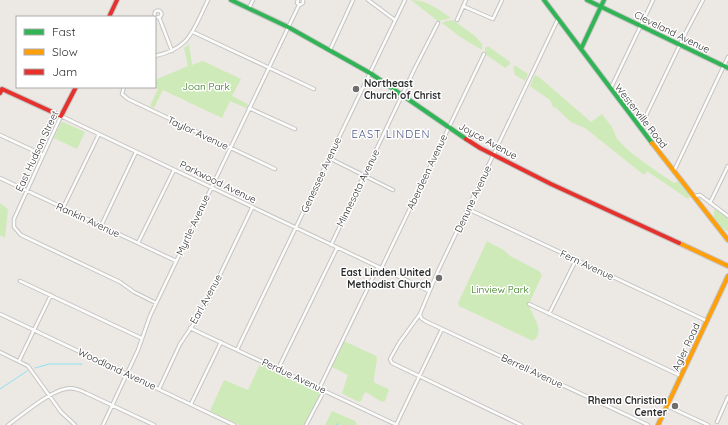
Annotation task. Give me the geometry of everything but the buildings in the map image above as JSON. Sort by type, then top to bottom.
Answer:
[{"type":"main road","points":[[109,16],[117,0]]},
{"type":"main road","name":"Joyce Avenue","points":[[231,0],[288,27],[370,73],[448,128],[494,155],[551,184],[728,266]]},
{"type":"main road","name":"Westerville Road","points":[[544,0],[610,89],[728,240]]},
{"type":"main road","name":"Cleveland Avenue","points":[[587,0],[726,67]]},
{"type":"main road","points":[[581,49],[604,0]]},
{"type":"main road","name":"East Hudson Street","points":[[61,116],[75,88]]},
{"type":"main road","name":"Parkwood Avenue","points":[[1,90],[61,116]]},
{"type":"main road","name":"Agler Road","points":[[658,425],[728,276]]},
{"type":"street","points":[[156,56],[172,51],[184,44],[193,32],[208,0]]},
{"type":"street","points":[[249,9],[254,0]]},
{"type":"street","points":[[298,0],[297,2],[299,5]]},
{"type":"street","name":"Myrtle Avenue","points":[[102,425],[138,350],[141,338],[156,303],[268,67],[299,5],[303,4],[302,0]]},
{"type":"street","points":[[330,50],[353,0]]},
{"type":"street","points":[[368,0],[395,20]]},
{"type":"street","name":"Genessee Avenue","points":[[237,350],[405,0]]},
{"type":"street","points":[[457,20],[466,0]]},
{"type":"street","points":[[463,6],[493,19],[502,0]]},
{"type":"street","points":[[610,89],[653,0]]},
{"type":"street","points":[[640,128],[680,44],[704,0]]},
{"type":"street","points":[[160,17],[172,51]]},
{"type":"street","name":"Denune Avenue","points":[[420,376],[392,363],[390,361],[391,357],[420,314],[429,291],[558,19]]},
{"type":"street","name":"Minnesota Avenue","points":[[331,245],[438,23]]},
{"type":"street","points":[[193,32],[314,88]]},
{"type":"street","name":"Aberdeen Avenue","points":[[381,269],[484,54]]},
{"type":"street","points":[[674,171],[726,67],[728,57]]},
{"type":"street","name":"Taylor Avenue","points":[[124,88],[122,94],[128,99],[275,169]]},
{"type":"street","points":[[249,108],[295,129]]},
{"type":"street","name":"Parkwood Avenue","points":[[61,116],[429,291]]},
{"type":"street","name":"East Hudson Street","points":[[61,116],[13,222],[15,230],[21,235],[120,282],[134,292],[156,303]]},
{"type":"street","points":[[63,208],[98,134]]},
{"type":"street","points":[[0,135],[43,155]]},
{"type":"street","points":[[101,226],[136,152]]},
{"type":"street","points":[[329,158],[393,190]]},
{"type":"street","points":[[710,203],[728,166]]},
{"type":"street","points":[[138,244],[174,170]]},
{"type":"street","name":"Rankin Avenue","points":[[0,178],[176,261]]},
{"type":"street","points":[[694,196],[700,195],[728,216]]},
{"type":"street","name":"Earl Avenue","points":[[159,389],[180,344],[206,304],[252,208]]},
{"type":"street","name":"Fern Avenue","points":[[468,209],[707,321]]},
{"type":"street","points":[[278,369],[337,248]]},
{"type":"street","points":[[550,314],[576,260]]},
{"type":"street","points":[[319,389],[378,267]]},
{"type":"street","points":[[20,281],[141,338]]},
{"type":"street","points":[[19,361],[50,295]]},
{"type":"street","points":[[529,304],[681,376]]},
{"type":"street","name":"Woodland Avenue","points":[[0,314],[234,425]]},
{"type":"street","name":"Berrell Avenue","points":[[420,314],[421,318],[442,329],[648,425]]},
{"type":"street","name":"Perdue Avenue","points":[[190,328],[396,425]]},
{"type":"street","points":[[396,425],[442,329]]},
{"type":"street","points":[[191,404],[221,342]]},
{"type":"street","points":[[0,352],[28,366],[61,412],[75,425]]},
{"type":"street","points":[[420,376],[522,425]]},
{"type":"street","points":[[8,425],[55,392],[66,388],[77,389],[154,425]]},
{"type":"street","points":[[306,425],[324,391]]},
{"type":"street","points":[[716,422],[728,397]]},
{"type":"street","points":[[667,406],[708,425]]},
{"type":"green space","points":[[411,0],[427,3],[451,18],[438,21]]},
{"type":"green space","points":[[453,20],[475,36],[482,44],[482,50],[462,38],[442,23]]},
{"type":"green space","name":"Joan Park","points":[[189,44],[192,65],[203,61],[241,79],[232,96],[248,104],[246,108],[230,101],[222,118],[163,90],[154,108],[150,106],[158,89],[156,88],[156,80],[188,66],[184,48]]},
{"type":"green space","points":[[488,46],[510,62],[510,64],[505,68],[485,54],[485,48]]},
{"type":"green space","points":[[513,66],[516,66],[528,74],[525,81],[515,75]]},
{"type":"green space","points":[[535,75],[591,122],[602,114],[612,127],[617,139],[630,152],[674,183],[678,181],[690,196],[688,199],[647,171],[644,175],[585,128],[571,122],[553,107],[550,100],[530,86]]},
{"type":"green space","points":[[61,122],[85,132],[77,149],[54,138]]},
{"type":"green space","points":[[0,203],[8,209],[5,238],[0,235]]},
{"type":"green space","points":[[715,209],[728,218],[728,232],[719,225],[715,219]]},
{"type":"green space","name":"Linview Park","points":[[487,241],[505,251],[510,256],[539,271],[542,275],[529,304],[538,328],[537,337],[533,341],[459,306],[458,303]]},
{"type":"green space","points":[[344,341],[376,356],[377,359],[374,382],[389,390],[385,401],[382,402],[366,392],[359,402],[342,393],[348,375],[332,367]]},
{"type":"green space","points":[[260,364],[320,393],[305,425],[239,425],[210,411],[224,380],[248,390]]},
{"type":"green space","points":[[332,411],[355,421],[357,425],[325,425]]},
{"type":"waterway","points":[[35,368],[49,364],[82,364]]},
{"type":"waterway","points":[[0,389],[27,371]]},
{"type":"traffic: fast","points":[[231,0],[288,27],[370,73],[466,139]]},
{"type":"traffic: fast","points":[[544,0],[652,143]]},
{"type":"traffic: fast","points":[[587,0],[728,68]]},
{"type":"traffic: fast","points":[[581,49],[604,0]]},
{"type":"traffic: slow","points":[[652,143],[728,240]]},
{"type":"traffic: slow","points":[[679,243],[728,266]]},
{"type":"traffic: slow","points":[[658,425],[728,276]]},
{"type":"traffic: jam","points":[[109,16],[117,0]]},
{"type":"traffic: jam","points":[[0,93],[2,89],[61,116],[75,88]]},
{"type":"traffic: jam","points":[[466,139],[480,148],[551,184],[679,243]]},
{"type":"place","name":"Northeast Church of Christ","points":[[356,89]]},
{"type":"place","name":"East Linden United Methodist Church","points":[[439,278]]},
{"type":"place","name":"Rhema Christian Center","points":[[675,406]]},
{"type":"district","name":"EAST LINDEN","points":[[391,134]]}]
